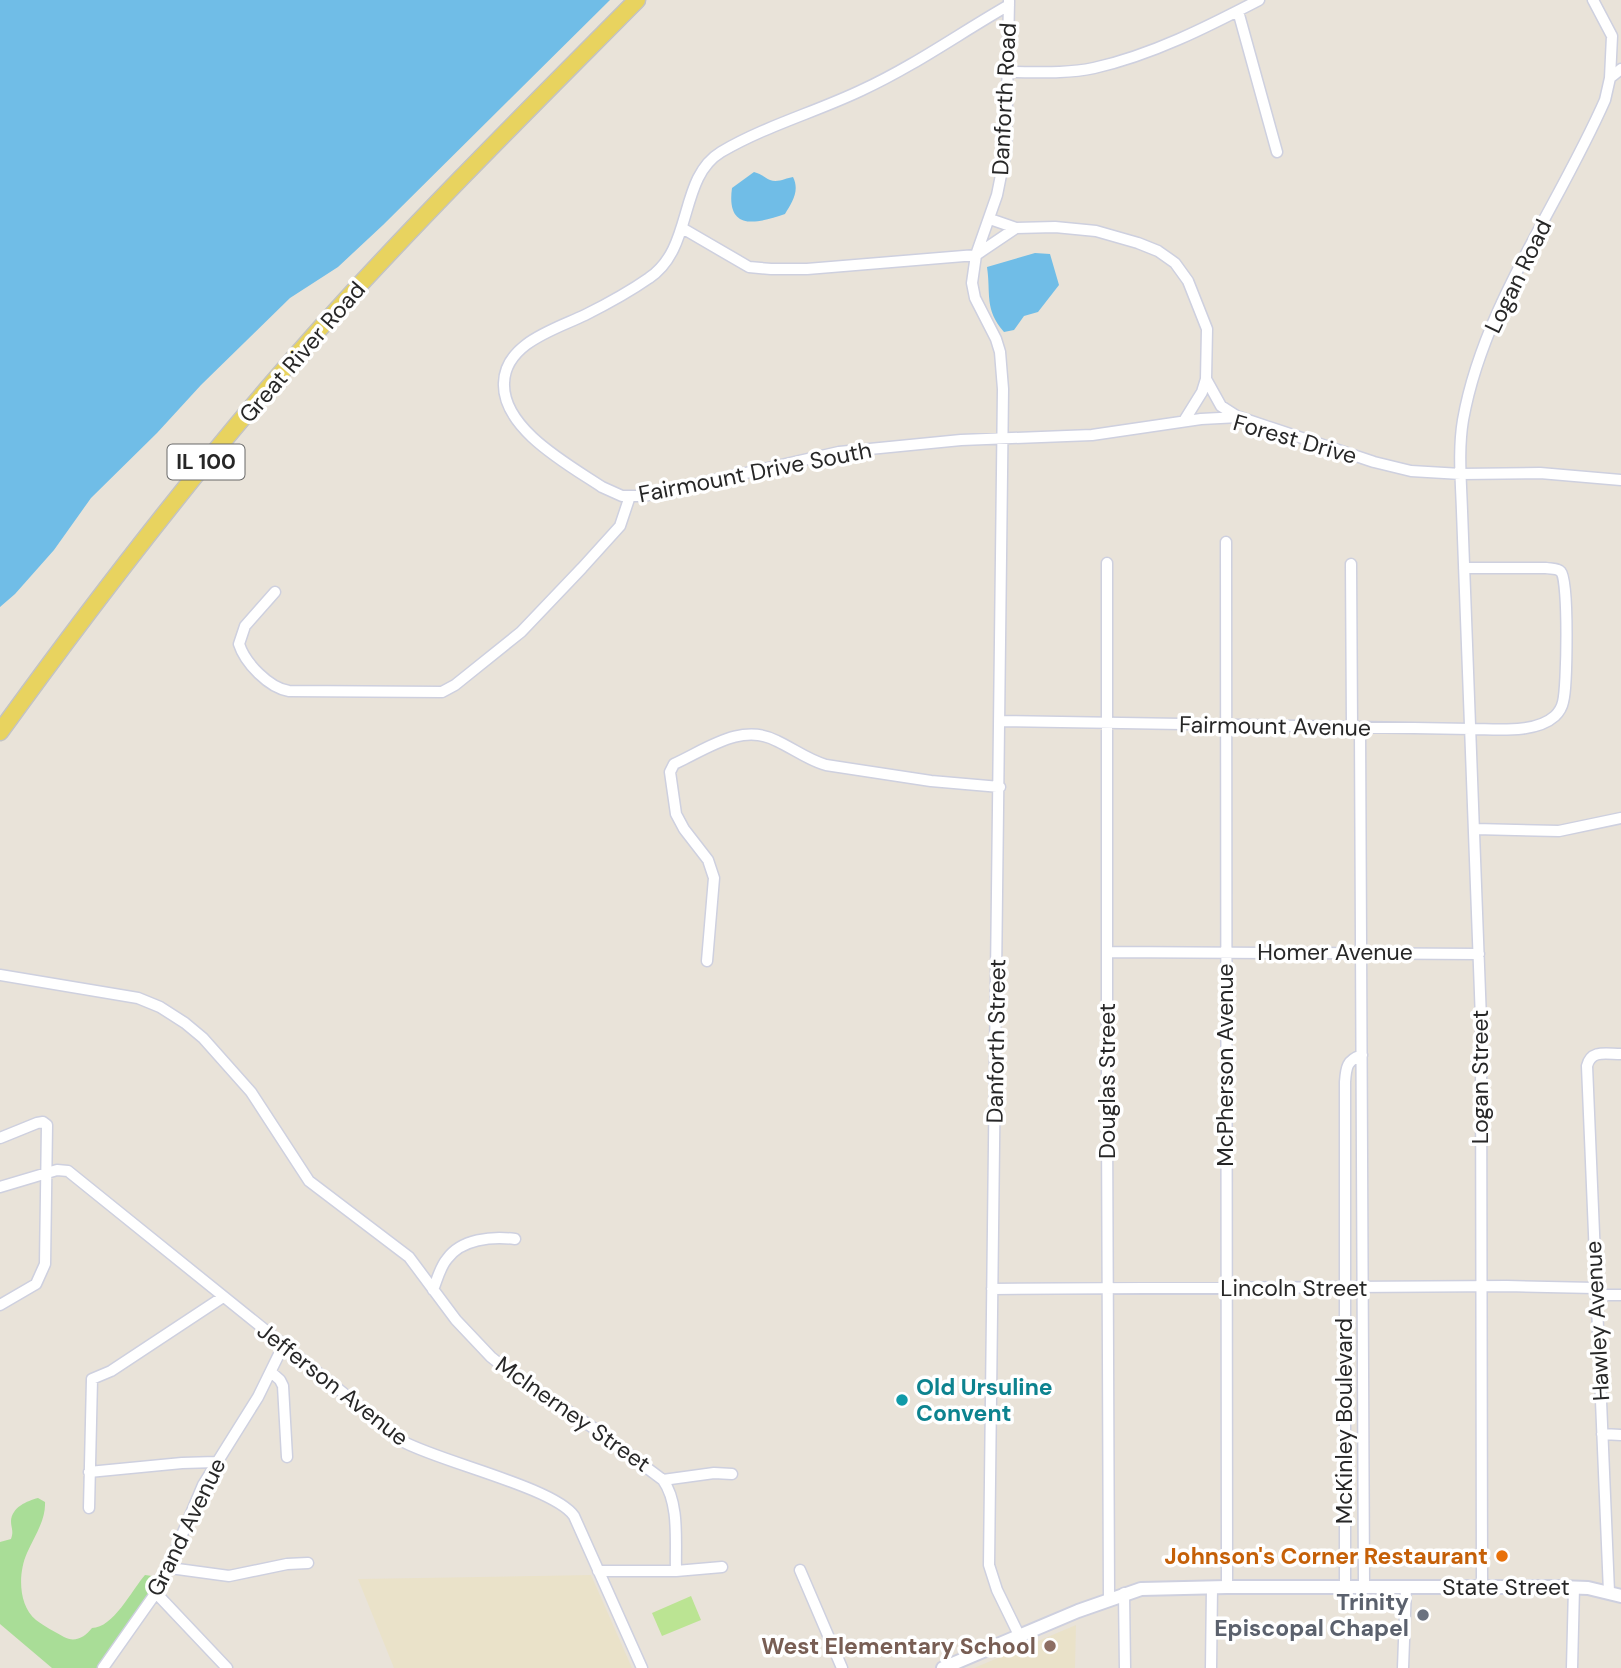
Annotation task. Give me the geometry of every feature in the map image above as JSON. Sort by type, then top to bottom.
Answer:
[{"type":"main road","name":"Great River Road","points":[[0,732],[134,552],[236,425],[332,315],[432,208],[637,0]]},
{"type":"street","points":[[1008,72],[1072,71],[1112,63],[1174,41],[1259,0]]},
{"type":"street","points":[[1593,0],[1612,36],[1621,43]]},
{"type":"street","name":"Danforth Road","points":[[1003,440],[1001,359],[996,339],[975,298],[972,283],[976,255],[990,219],[1005,158],[1009,2]]},
{"type":"street","name":"Fairmount Drive South","points":[[1003,440],[961,440],[839,452],[661,492],[630,496],[602,488],[525,430],[511,411],[504,392],[504,381],[512,360],[530,342],[603,306],[652,277],[668,260],[703,171],[722,151],[880,82],[1009,2]]},
{"type":"street","points":[[1238,11],[1277,152]]},
{"type":"street","name":"Logan Road","points":[[1465,568],[1461,474],[1463,421],[1471,386],[1486,344],[1534,241],[1605,100],[1610,78],[1612,36]]},
{"type":"street","points":[[1610,78],[1621,69]]},
{"type":"street","points":[[990,219],[1016,228],[1055,227],[1096,231],[1158,251],[1175,263],[1188,281],[1207,329],[1206,379],[1202,392],[1184,421]]},
{"type":"street","points":[[682,228],[749,267],[771,270],[976,255],[1016,228]]},
{"type":"street","points":[[1206,379],[1221,406],[1239,417]]},
{"type":"street","name":"Forest Drive","points":[[1003,440],[1119,432],[1184,421],[1239,417],[1283,434],[1393,468],[1430,473],[1540,473],[1621,480]]},
{"type":"street","name":"Danforth Street","points":[[1003,440],[989,1565],[997,1590],[1019,1635]]},
{"type":"street","points":[[275,592],[245,626],[239,644],[248,661],[276,688],[289,691],[442,692],[455,685],[509,641],[566,584],[621,526],[630,496]]},
{"type":"street","name":"McPherson Avenue","points":[[1226,542],[1227,1587]]},
{"type":"street","name":"Douglas Street","points":[[1107,563],[1109,1598]]},
{"type":"street","name":"McKinley Boulevard","points":[[1352,564],[1362,952],[1364,1587]]},
{"type":"street","name":"Fairmount Avenue","points":[[1000,722],[1471,729],[1531,727],[1550,720],[1560,710],[1564,695],[1566,603],[1563,574],[1559,570],[1546,568],[1465,568]]},
{"type":"street","name":"Logan Street","points":[[1465,568],[1479,954],[1482,1586]]},
{"type":"street","points":[[707,961],[714,878],[708,860],[676,814],[670,772],[674,764],[730,738],[751,733],[767,736],[812,761],[827,765],[931,781],[1000,787]]},
{"type":"street","points":[[1475,829],[1559,831],[1621,818]]},
{"type":"street","name":"Homer Avenue","points":[[1108,952],[1479,954]]},
{"type":"street","name":"McInerney Street","points":[[0,975],[138,998],[160,1007],[185,1023],[223,1059],[251,1092],[309,1181],[409,1257],[474,1339],[506,1370],[595,1429],[663,1480],[672,1504],[676,1571]]},
{"type":"street","name":"Hawley Avenue","points":[[1615,1594],[1602,1434],[1587,1066],[1589,1059],[1595,1054],[1621,1054]]},
{"type":"street","name":"McKinley Boulevard","points":[[1345,1587],[1345,1082],[1348,1063],[1362,1055]]},
{"type":"street","points":[[0,1138],[43,1122],[47,1125],[46,1250],[42,1273],[36,1284],[0,1305]]},
{"type":"street","name":"Jefferson Avenue","points":[[47,1172],[63,1169],[68,1171],[404,1442],[542,1494],[562,1505],[573,1516],[642,1668]]},
{"type":"street","points":[[0,1186],[47,1172]]},
{"type":"street","points":[[433,1290],[445,1261],[454,1249],[485,1239],[515,1239]]},
{"type":"street","name":"Lincoln Street","points":[[992,1289],[1482,1287],[1621,1295]]},
{"type":"street","points":[[89,1508],[92,1379],[134,1357],[223,1297]]},
{"type":"street","name":"Grand Avenue","points":[[103,1668],[156,1593],[170,1568],[197,1497],[216,1462],[245,1420],[284,1346]]},
{"type":"street","points":[[271,1372],[283,1386],[287,1457]]},
{"type":"street","points":[[1602,1434],[1621,1434]]},
{"type":"street","points":[[89,1472],[216,1462]]},
{"type":"street","points":[[663,1480],[714,1473],[732,1474]]},
{"type":"street","points":[[1345,1526],[1364,1526]]},
{"type":"street","points":[[170,1568],[229,1576],[287,1564],[308,1563]]},
{"type":"street","points":[[598,1571],[676,1571],[722,1567]]},
{"type":"street","points":[[800,1570],[842,1668]]},
{"type":"street","points":[[1403,1668],[1406,1586]]},
{"type":"street","points":[[1211,1668],[1212,1587]]},
{"type":"street","points":[[1572,1668],[1574,1587]]},
{"type":"street","name":"State Street","points":[[943,1668],[1109,1598],[1152,1588],[1574,1587],[1615,1594]]},
{"type":"street","points":[[156,1593],[227,1668]]},
{"type":"street","points":[[1124,1593],[1125,1668]]},
{"type":"shaded area","points":[[591,1575],[632,1668],[394,1668],[358,1579]]},
{"type":"shaded area","name":"West Elementary School","points":[[1076,1625],[1075,1668],[974,1668]]},
{"type":"green space","points":[[38,1498],[45,1502],[44,1515],[24,1561],[21,1579],[26,1606],[36,1620],[68,1639],[79,1638],[115,1615],[145,1575],[152,1576],[156,1582],[144,1604],[97,1668],[52,1668],[0,1624],[0,1542],[11,1539],[11,1521],[17,1508]]},
{"type":"green space","points":[[691,1596],[701,1620],[662,1636],[652,1613]]},
{"type":"water","points":[[0,0],[610,0],[383,225],[338,267],[290,298],[201,385],[91,498],[54,550],[0,607]]},
{"type":"water","points":[[754,172],[773,181],[793,177],[795,192],[785,214],[754,222],[738,218],[731,202],[732,188]]},
{"type":"water","points":[[1035,253],[1050,254],[1059,285],[1038,312],[1024,316],[1014,330],[1004,332],[993,316],[987,267]]},
{"type":"place","name":"Old Ursuline Convent","points":[[902,1400]]},
{"type":"place","name":"Johnson's Corner Restaurant","points":[[1502,1556]]},
{"type":"place","name":"Trinity Episcopal Chapel","points":[[1423,1615]]},
{"type":"place","name":"West Elementary School","points":[[1050,1646]]}]
